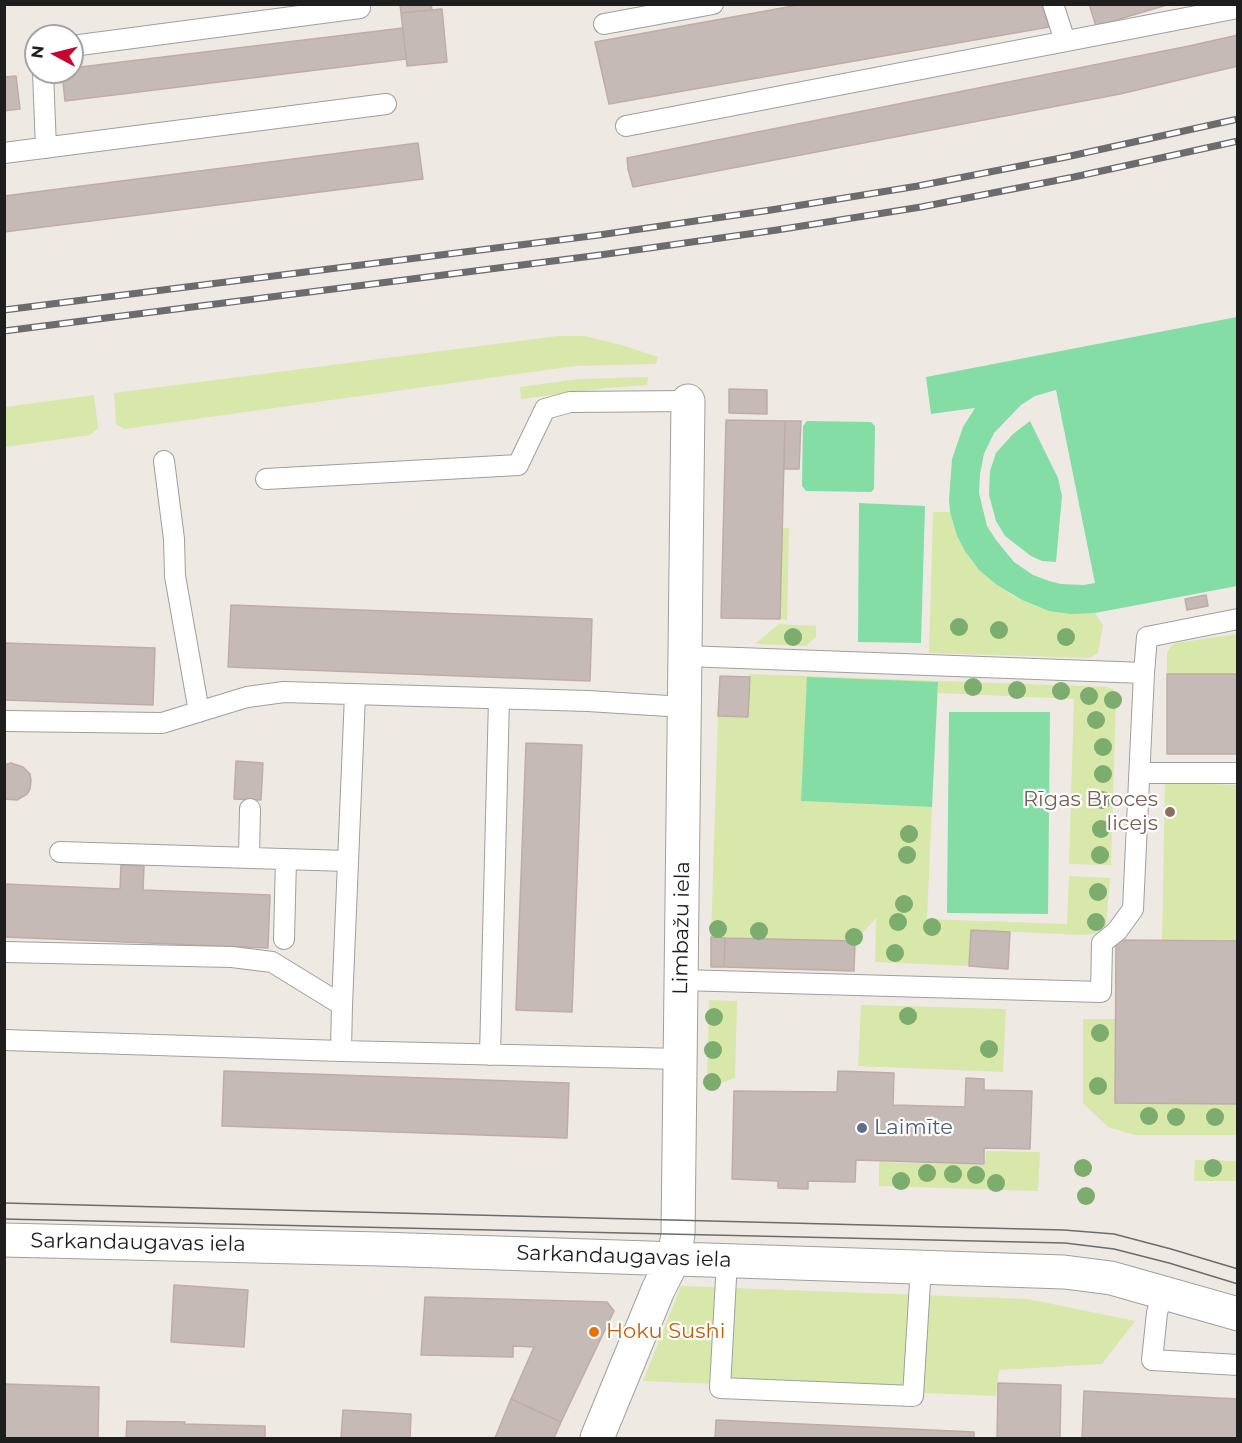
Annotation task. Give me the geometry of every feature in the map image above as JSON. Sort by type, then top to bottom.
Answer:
[{"type":"street","name":"Limbažu iela","points":[[597,1438],[658,1290],[674,1258],[678,1219],[688,401]]},
{"type":"street","name":"Sarkandaugavas iela","points":[[4,1240],[674,1258],[1064,1272],[1111,1278],[1238,1314]]},
{"type":"lane","points":[[84,44],[360,8],[360,4]]},
{"type":"lane","points":[[604,24],[713,4]]},
{"type":"lane","points":[[1053,4],[1065,41]]},
{"type":"lane","points":[[626,126],[1238,8]]},
{"type":"lane","points":[[43,84],[46,148]]},
{"type":"lane","points":[[4,153],[386,104]]},
{"type":"lane","points":[[266,479],[518,465],[545,409],[570,402],[688,401]]},
{"type":"lane","points":[[164,461],[174,539],[175,576],[199,712]]},
{"type":"lane","points":[[681,980],[1101,992],[1102,944],[1117,931],[1133,909],[1147,637],[1238,619]]},
{"type":"lane","points":[[685,656],[1144,673]]},
{"type":"lane","points":[[4,721],[162,723],[247,697],[284,692],[684,707]]},
{"type":"lane","points":[[341,1051],[355,695]]},
{"type":"lane","points":[[490,1054],[499,699]]},
{"type":"lane","points":[[1141,773],[1238,773]]},
{"type":"lane","points":[[249,857],[250,810]]},
{"type":"lane","points":[[60,852],[347,861]]},
{"type":"lane","points":[[284,939],[286,859]]},
{"type":"lane","points":[[4,952],[232,957],[272,962],[342,1005]]},
{"type":"lane","points":[[4,1040],[681,1059]]},
{"type":"lane","points":[[727,1260],[720,1388],[914,1396],[921,1266]]},
{"type":"lane","points":[[1163,1292],[1157,1313],[1152,1360],[1238,1365]]},
{"type":"green space","points":[[1237,317],[1237,586],[1095,613],[1071,614],[1049,611],[1022,600],[997,585],[979,570],[965,551],[957,536],[950,512],[952,459],[963,427],[975,408],[931,414],[926,377]],"holes":[[[1056,390],[1095,583],[1084,585],[1049,581],[1033,575],[1014,562],[987,526],[979,493],[984,454],[994,433],[1021,405],[1035,396]]]},
{"type":"green space","points":[[558,336],[584,336],[658,357],[656,364],[575,366],[124,429],[116,424],[114,393]]},
{"type":"green space","points":[[648,377],[647,385],[521,399],[520,387],[578,379]]},
{"type":"green space","points":[[94,395],[98,428],[90,435],[5,447],[5,407]]},
{"type":"green space","points":[[807,421],[871,422],[875,426],[874,489],[871,492],[806,491],[802,486],[803,426]]},
{"type":"green space","points":[[1030,421],[1058,478],[1062,496],[1056,562],[1042,561],[1031,556],[1005,536],[996,521],[989,495],[990,471],[996,453],[1013,434]]},
{"type":"green space","points":[[859,503],[925,506],[921,643],[858,642]]},
{"type":"green space","points":[[933,512],[950,512],[957,536],[972,561],[997,585],[1015,597],[1056,612],[1095,613],[1103,625],[1098,653],[1090,658],[929,653]]},
{"type":"green space","points":[[782,528],[789,528],[787,620],[780,619]]},
{"type":"green space","points":[[779,624],[816,626],[816,637],[806,646],[755,644]]},
{"type":"green space","points":[[1237,634],[1237,674],[1167,674],[1167,653],[1176,643]]},
{"type":"green space","points":[[749,674],[1113,689],[1116,698],[1111,865],[1069,864],[1074,699],[938,693],[938,682],[801,801],[932,807],[927,919],[1067,924],[1069,876],[1110,878],[1106,926],[1094,934],[1083,935],[972,930],[969,966],[875,962],[876,918],[855,941],[711,937],[718,716],[748,717]]},
{"type":"green space","points":[[807,677],[938,682],[932,807],[801,801]]},
{"type":"green space","points":[[949,712],[1050,712],[1048,914],[947,913]]},
{"type":"green space","points":[[1165,782],[1237,785],[1237,941],[1162,940]]},
{"type":"green space","points":[[709,1000],[737,1001],[735,1078],[707,1088]]},
{"type":"green space","points":[[861,1005],[1006,1009],[1003,1072],[858,1066]]},
{"type":"green space","points":[[1083,1019],[1115,1019],[1115,1103],[1237,1104],[1237,1135],[1134,1135],[1108,1127],[1083,1103]]},
{"type":"green space","points":[[986,1151],[1040,1152],[1038,1191],[879,1186],[879,1162],[985,1165]]},
{"type":"green space","points":[[1195,1160],[1237,1161],[1237,1181],[1194,1181]]},
{"type":"green space","points":[[681,1286],[1028,1299],[1135,1321],[1102,1364],[999,1370],[996,1396],[643,1381]]},
{"type":"building","points":[[400,4],[431,4],[432,10],[401,13]]},
{"type":"building","points":[[804,4],[1042,4],[1049,27],[609,104],[595,42]]},
{"type":"building","points":[[1089,4],[1170,4],[1096,26]]},
{"type":"building","points":[[442,9],[447,62],[407,66],[401,13]]},
{"type":"building","points":[[403,28],[406,59],[65,101],[63,84],[84,84],[84,67]]},
{"type":"building","points":[[1238,35],[1238,66],[1120,94],[633,187],[628,169],[627,158]]},
{"type":"building","points":[[16,76],[20,109],[4,111],[4,77]]},
{"type":"building","points":[[418,143],[423,179],[4,232],[4,196]]},
{"type":"building","points":[[729,389],[767,390],[767,414],[729,413]]},
{"type":"building","points":[[726,420],[785,421],[780,619],[721,618]]},
{"type":"building","points":[[785,421],[801,421],[799,469],[784,469]]},
{"type":"building","points":[[1206,595],[1208,606],[1187,610],[1185,599]]},
{"type":"building","points":[[231,605],[592,619],[590,681],[228,667]]},
{"type":"building","points":[[4,643],[155,648],[153,705],[4,700]]},
{"type":"building","points":[[1167,674],[1238,674],[1238,754],[1167,754]]},
{"type":"building","points":[[720,676],[750,677],[748,717],[718,716]]},
{"type":"building","points":[[526,743],[582,745],[572,1012],[516,1010]]},
{"type":"building","points":[[236,761],[263,763],[261,800],[234,799]]},
{"type":"building","points":[[11,763],[23,767],[30,774],[31,780],[27,794],[17,800],[4,799],[4,765]]},
{"type":"building","points":[[121,865],[144,866],[143,890],[270,895],[268,948],[4,937],[4,884],[120,889]]},
{"type":"building","points":[[971,930],[1010,932],[1008,969],[969,966]]},
{"type":"building","points":[[711,937],[725,938],[724,967],[711,967]]},
{"type":"building","points":[[725,938],[855,941],[854,971],[724,967]]},
{"type":"building","points":[[1116,940],[1238,941],[1238,1104],[1115,1103]]},
{"type":"building","points":[[224,1071],[569,1083],[567,1138],[222,1126]]},
{"type":"building","points":[[838,1071],[894,1073],[893,1105],[965,1107],[966,1078],[984,1079],[984,1090],[1032,1091],[1030,1149],[984,1148],[984,1164],[856,1160],[855,1182],[808,1181],[808,1189],[778,1188],[778,1181],[732,1179],[734,1091],[837,1092]]},
{"type":"building","points":[[174,1285],[248,1290],[244,1347],[171,1342]]},
{"type":"building","points":[[425,1297],[607,1302],[614,1311],[561,1422],[511,1399],[534,1347],[513,1346],[513,1357],[421,1355]]},
{"type":"building","points":[[998,1383],[1061,1385],[1060,1438],[997,1438]]},
{"type":"building","points":[[4,1384],[99,1387],[98,1438],[4,1438]]},
{"type":"building","points":[[1084,1391],[1238,1399],[1238,1438],[1082,1438]]},
{"type":"building","points":[[511,1399],[561,1422],[554,1438],[495,1438]]},
{"type":"building","points":[[343,1410],[411,1414],[410,1438],[341,1438]]},
{"type":"building","points":[[716,1420],[974,1432],[974,1438],[715,1438]]},
{"type":"building","points":[[127,1421],[265,1426],[265,1438],[126,1438]]},
{"type":"tram line","points":[[4,1203],[1064,1230],[1114,1234],[1238,1269]]},
{"type":"tram line","points":[[4,1219],[1065,1243],[1114,1249],[1238,1284]]},
{"type":"railway","points":[[4,310],[599,235],[771,210],[918,186],[1066,157],[1238,119]]},
{"type":"railway","points":[[4,331],[600,255],[777,230],[921,207],[1074,177],[1238,141]]},
{"type":"place","name":"Rīgas Broces licejs","points":[[1170,812]]},
{"type":"place","name":"Laimīte","points":[[862,1128]]},
{"type":"place","name":"Hoku Sushi","points":[[594,1332]]}]
